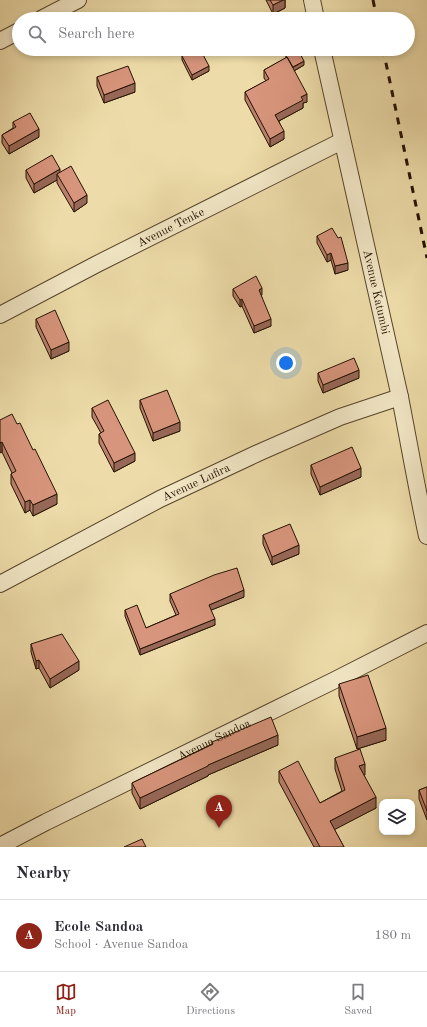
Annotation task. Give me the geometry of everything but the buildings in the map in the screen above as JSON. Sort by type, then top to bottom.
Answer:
[{"type":"street","points":[[55,12],[78,0]]},
{"type":"street","points":[[312,0],[315,12]]},
{"type":"street","points":[[0,41],[12,35]]},
{"type":"street","name":"Avenue Katumbi","points":[[324,56],[400,397],[427,536]]},
{"type":"street","name":"Avenue Tenke","points":[[0,315],[97,264],[342,141]]},
{"type":"street","name":"Avenue Lufira","points":[[0,584],[160,499],[258,453],[340,417],[400,397]]},
{"type":"street","name":"Avenue Sandoa","points":[[0,846],[427,633]]},
{"type":"railway","points":[[373,0],[376,12]]},
{"type":"railway","points":[[384,56],[427,258]]},
{"type":"place","name":"Ecole Sandoa","points":[[219,828]]}]
